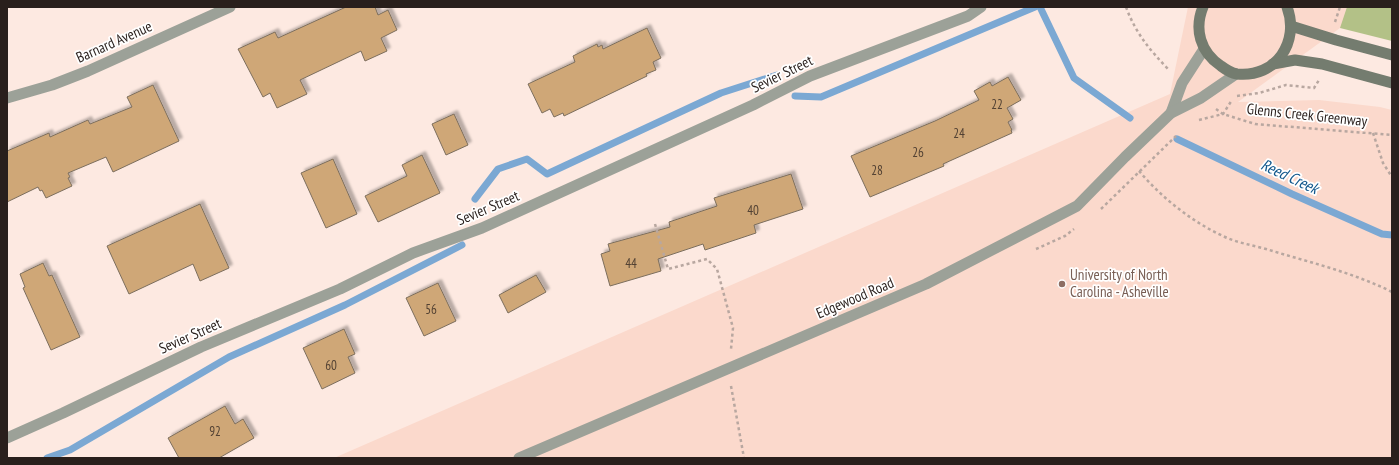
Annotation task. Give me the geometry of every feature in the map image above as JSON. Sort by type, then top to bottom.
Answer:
[{"type":"main road","points":[[1203,7],[1198,27],[1204,49],[1214,61],[1236,74],[1252,73],[1264,70],[1280,58],[1288,43],[1292,26],[1287,7]]},
{"type":"main road","points":[[1292,26],[1336,40],[1392,54]]},
{"type":"main road","points":[[1273,64],[1295,60],[1329,65],[1392,83]]},
{"type":"street","name":"Barnard Avenue","points":[[7,98],[52,85],[230,7]]},
{"type":"street","name":"Sevier Street","points":[[7,438],[201,347],[340,289],[413,253],[482,228],[753,105],[810,76],[968,16],[981,7]]},
{"type":"street","name":"Edgewood Road","points":[[1171,113],[1182,83],[1204,49]]},
{"type":"street","name":"Edgewood Road","points":[[519,458],[926,284],[1077,206],[1171,113],[1202,98],[1236,74]]},
{"type":"path","points":[[1126,7],[1131,20],[1147,46],[1182,83]]},
{"type":"path","points":[[1334,24],[1340,7]]},
{"type":"path","name":"Glenns Creek Greenway","points":[[1202,98],[1222,114],[1255,124],[1392,135]]},
{"type":"path","points":[[1373,133],[1383,163],[1392,177]]},
{"type":"path","points":[[1125,157],[1158,192],[1191,217],[1226,237],[1345,273],[1392,292]]},
{"type":"path","points":[[655,224],[668,269],[707,259],[717,269],[733,328]]},
{"type":"path","points":[[730,382],[744,458]]},
{"type":"shaded area","name":"University of North Carolina - Asheville","points":[[1188,7],[1387,7],[1340,28],[1238,102],[1319,100],[1380,107],[1392,110],[1392,458],[334,458],[1170,94]]},
{"type":"green space","points":[[1347,7],[1392,7],[1392,41],[1340,28]]},
{"type":"building","points":[[346,7],[375,7],[378,15],[388,10],[397,30],[381,38],[387,51],[365,61],[361,51],[300,80],[307,94],[277,108],[270,93],[263,97],[238,49],[275,32],[278,38]]},
{"type":"building","points":[[647,28],[661,58],[653,62],[656,70],[646,74],[647,76],[564,116],[563,113],[554,117],[550,109],[542,113],[528,84],[575,62],[573,56],[597,44],[598,47],[602,45],[603,49]]},
{"type":"building","points":[[1008,77],[1021,100],[1007,108],[1013,119],[1008,122],[1012,133],[943,164],[944,166],[870,197],[851,156],[935,121],[979,100],[974,91],[990,82],[992,86]]},
{"type":"building","points":[[153,85],[179,141],[113,172],[106,157],[68,173],[70,177],[68,178],[72,186],[46,198],[42,190],[40,191],[38,187],[7,202],[7,151],[49,133],[50,137],[88,120],[90,124],[132,107],[127,97]]},
{"type":"building","points":[[454,114],[468,145],[446,155],[432,124]]},
{"type":"building","points":[[422,155],[440,193],[378,222],[365,196],[407,176],[402,165]]},
{"type":"building","points":[[333,159],[357,214],[326,228],[301,173]]},
{"type":"building","points":[[791,174],[803,209],[754,225],[756,233],[705,250],[703,244],[658,259],[661,271],[610,286],[601,254],[610,251],[608,244],[670,227],[669,222],[717,206],[714,198]]},
{"type":"building","points":[[200,204],[229,268],[200,281],[193,264],[129,294],[107,246]]},
{"type":"building","points":[[43,263],[49,276],[52,275],[80,337],[51,350],[23,288],[25,287],[20,274]]},
{"type":"building","points":[[536,275],[546,292],[508,313],[499,295]]},
{"type":"building","points":[[438,283],[456,321],[424,336],[406,298]]},
{"type":"building","points":[[344,329],[355,354],[348,357],[355,373],[322,389],[303,348]]},
{"type":"building","points":[[225,406],[235,424],[243,419],[254,438],[219,458],[179,458],[168,438]]},
{"type":"waterway","points":[[795,96],[821,97],[1035,7]]},
{"type":"waterway","name":"Reed Creek","points":[[1040,7],[1074,78],[1130,118]]},
{"type":"waterway","points":[[475,199],[498,169],[527,159],[547,174],[721,93],[777,75]]},
{"type":"waterway","name":"Reed Creek","points":[[1177,139],[1292,194],[1382,234],[1392,235]]},
{"type":"waterway","points":[[47,458],[70,450],[229,357],[345,305],[462,245]]},
{"type":"place","name":"University of North Carolina - Asheville","points":[[1062,284]]}]
